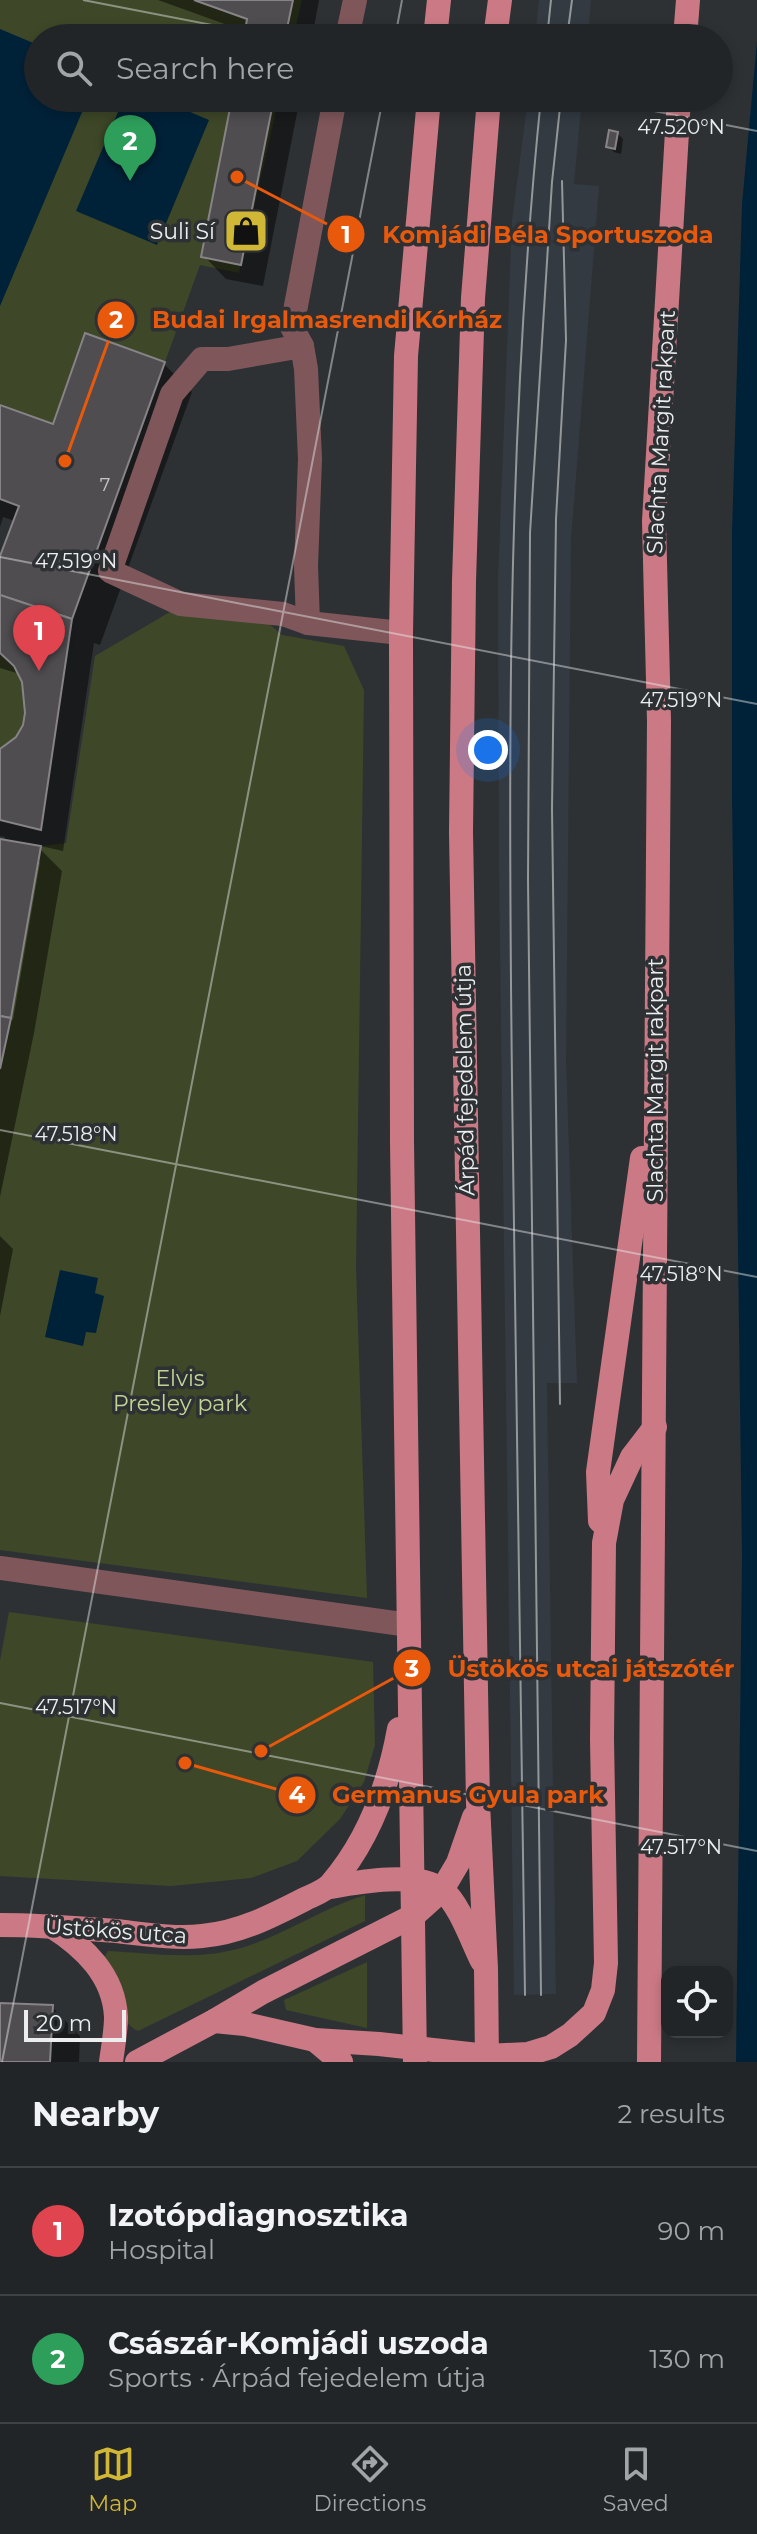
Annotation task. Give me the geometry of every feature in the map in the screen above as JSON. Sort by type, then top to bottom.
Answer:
[{"type":"main road","points":[[436,24],[439,0]]},
{"type":"main road","points":[[497,24],[500,0]]},
{"type":"main road","points":[[686,24],[688,0]]},
{"type":"main road","points":[[415,2056],[402,1142],[401,633],[406,356],[428,112]]},
{"type":"main road","name":"Árpád fejedelem útja","points":[[487,2059],[478,1803],[461,817],[464,581],[473,298],[488,112]]},
{"type":"main road","name":"Slachta Margit rakpart","points":[[649,2062],[659,721],[654,521],[678,112]]},
{"type":"main road","points":[[604,1543],[599,1514],[598,1472],[654,1080]]},
{"type":"main road","points":[[214,2021],[245,2024],[315,2040],[379,2044],[415,2056],[487,2059],[528,2054],[551,2047],[594,2013],[603,1990],[606,1963],[602,1739],[604,1543],[612,1500],[632,1457],[655,1427]]},
{"type":"main road","points":[[330,1887],[362,1838],[381,1798],[394,1759],[408,1675]]},
{"type":"main road","points":[[137,2062],[263,1992],[413,1916],[442,1890],[458,1863],[478,1803]]},
{"type":"main road","points":[[330,1887],[355,1882],[427,1882],[442,1890],[454,1903],[486,1969]]},
{"type":"main road","name":"Üstökös utca","points":[[0,1925],[50,1925],[201,1936],[262,1921],[330,1887]]},
{"type":"main road","points":[[50,1925],[72,1939],[91,1957],[108,1983],[116,2016],[111,2062]]},
{"type":"main road","points":[[315,2040],[341,2062]]},
{"type":"street","points":[[350,24],[355,0]]},
{"type":"street","points":[[308,623],[306,566],[310,459],[306,369],[302,346],[292,327],[332,112]]},
{"type":"street","points":[[302,346],[228,359],[202,359],[172,394],[110,571],[181,604],[283,614],[308,623],[401,633]]},
{"type":"street","points":[[0,1568],[409,1625]]},
{"type":"shaded area","points":[[539,0],[591,0],[589,24],[536,24]]},
{"type":"shaded area","points":[[526,112],[581,112],[574,184],[599,186],[571,540],[566,1061],[577,1383],[547,1383],[556,1994],[514,1995],[498,579],[512,221]]},
{"type":"green space","points":[[0,0],[302,0],[296,24],[24,24],[24,112],[276,112],[239,273],[200,265],[165,362],[85,334],[53,424],[0,405]]},
{"type":"green space","name":"Elvis Presley park","points":[[180,606],[254,611],[282,635],[344,646],[364,690],[356,1268],[367,1598],[0,1550],[0,1069],[41,846],[66,843],[95,656]]},
{"type":"green space","points":[[0,653],[20,677],[25,712],[18,734],[0,749]]},
{"type":"green space","points":[[9,1612],[373,1662],[375,1745],[364,1782],[340,1819],[297,1861],[251,1878],[171,1886],[0,1876],[0,1661]]},
{"type":"green space","points":[[365,1895],[365,1921],[138,2031],[120,2010],[103,1959],[108,1951],[186,1955],[233,1950],[267,1939]]},
{"type":"green space","points":[[367,1962],[367,2028],[286,2010],[284,2000]]},
{"type":"water","points":[[0,29],[24,39],[24,112],[82,112],[0,306]]},
{"type":"water","points":[[757,41],[757,2062],[736,2062],[742,1557],[732,799],[732,532],[742,204]]},
{"type":"water","points":[[118,112],[190,112],[209,120],[157,245],[76,211]]},
{"type":"water","points":[[60,1270],[98,1278],[95,1293],[104,1296],[96,1333],[86,1332],[83,1346],[45,1337]]},
{"type":"building","points":[[194,0],[293,0],[288,24],[246,24],[247,19]]},
{"type":"building","points":[[229,112],[271,112],[241,265],[201,257]]},
{"type":"building","points":[[609,130],[618,132],[615,149],[606,147]]},
{"type":"building","points":[[85,333],[165,362],[72,619],[0,595],[0,556],[19,506],[0,499],[0,405],[53,424]]},
{"type":"building","points":[[0,595],[72,619],[41,830],[0,820],[0,749],[16,737],[25,713],[22,682],[14,666],[0,653]]},
{"type":"building","points":[[0,839],[41,846],[11,1018],[0,1016]]},
{"type":"building","points":[[0,1016],[11,1018],[0,1069]]},
{"type":"building","points":[[0,2003],[53,2005],[50,2062],[0,2062]]},
{"type":"tram line","points":[[548,24],[551,0]]},
{"type":"tram line","points":[[569,24],[572,0]]},
{"type":"tram line","points":[[525,1995],[510,759],[521,362],[540,112]]},
{"type":"tram line","points":[[541,1995],[528,880],[530,533],[552,182],[560,112]]},
{"type":"tram line","points":[[560,1404],[552,809],[556,519],[566,340],[562,181]]},
{"type":"place","name":"Komjádi Béla Sportuszoda","points":[[237,177]]},
{"type":"place","name":"Császár-Komjádi uszoda","points":[[130,181]]},
{"type":"place","name":"Suli Sí","points":[[246,231]]},
{"type":"place","name":"Budai Irgalmasrendi Kórház","points":[[65,461]]},
{"type":"place","name":"Izotópdiagnosztika","points":[[39,671]]},
{"type":"place","name":"Üstökös utcai játszótér","points":[[261,1751]]},
{"type":"place","name":"Germanus Gyula park","points":[[185,1763]]}]
